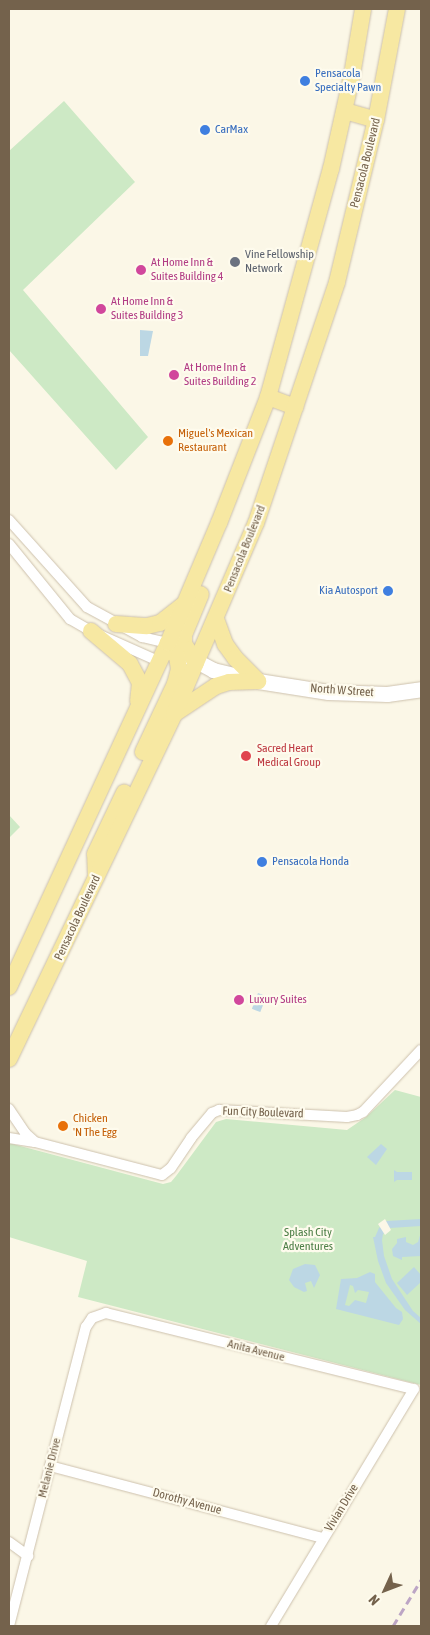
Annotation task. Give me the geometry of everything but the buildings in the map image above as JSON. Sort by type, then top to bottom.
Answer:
[{"type":"main road","points":[[9,987],[138,704],[168,643],[242,466],[268,397],[345,111],[363,9]]},
{"type":"main road","name":"Pensacola Boulevard","points":[[9,1059],[174,714],[216,620],[256,523],[332,297],[376,120],[398,9]]},
{"type":"main road","points":[[345,111],[376,120]]},
{"type":"main road","points":[[268,397],[295,407]]},
{"type":"main road","points":[[196,663],[184,644],[184,635],[240,502],[242,466]]},
{"type":"main road","points":[[116,624],[147,626],[160,622],[185,604]]},
{"type":"main road","points":[[216,620],[225,644],[235,658],[260,681]]},
{"type":"main road","points":[[91,631],[130,664],[140,684],[138,704]]},
{"type":"main road","points":[[96,880],[95,854],[175,684],[179,669],[177,657],[168,643]]},
{"type":"main road","name":"North W Street","points":[[168,643],[196,663],[213,670],[260,681],[344,693],[387,694],[421,689]]},
{"type":"main road","points":[[174,714],[216,686],[244,680],[260,681]]},
{"type":"street","points":[[9,520],[87,607],[142,637],[168,643]]},
{"type":"street","points":[[9,544],[70,619],[91,631],[158,661]]},
{"type":"street","name":"Fun City Boulevard","points":[[35,1142],[162,1175],[171,1168],[212,1113],[219,1110],[347,1117],[357,1115],[363,1112],[421,1050]]},
{"type":"street","points":[[9,1109],[25,1133],[35,1142]]},
{"type":"street","points":[[9,1138],[35,1142]]},
{"type":"street","name":"Anita Avenue","points":[[99,1315],[106,1314],[414,1389]]},
{"type":"street","name":"Melanie Drive","points":[[12,1626],[50,1466],[86,1327],[92,1318],[99,1315]]},
{"type":"street","name":"Vivian Drive","points":[[270,1626],[414,1389]]},
{"type":"street","name":"Dorothy Avenue","points":[[50,1466],[323,1538]]},
{"type":"street","points":[[9,1542],[28,1556]]},
{"type":"green space","points":[[64,101],[135,182],[23,290],[148,437],[116,470],[9,350],[9,151]]},
{"type":"green space","points":[[9,815],[20,827],[9,838]]},
{"type":"green space","name":"Splash City Adventures","points":[[395,1090],[421,1097],[421,1385],[78,1297],[87,1261],[9,1237],[9,1143],[163,1184],[171,1182],[216,1122],[226,1119],[347,1130],[366,1117]]},
{"type":"water","points":[[140,330],[153,331],[148,356],[140,356]]},
{"type":"water","points":[[258,993],[266,996],[260,1012],[252,1009]]},
{"type":"water","points":[[381,1144],[387,1149],[376,1165],[367,1157]]},
{"type":"water","points":[[394,1170],[397,1172],[412,1172],[412,1180],[397,1180],[394,1182]]},
{"type":"water","points":[[421,1219],[421,1226],[390,1228],[383,1234],[382,1240],[384,1256],[392,1279],[413,1311],[421,1318],[421,1324],[405,1310],[386,1283],[378,1261],[373,1237],[375,1237],[379,1228],[386,1221]]},
{"type":"water","points":[[421,1232],[421,1256],[402,1257],[402,1260],[393,1256],[392,1249],[397,1243],[397,1239],[406,1237],[406,1242],[413,1245],[418,1242]]},
{"type":"water","points":[[305,1264],[315,1265],[320,1275],[314,1288],[311,1281],[305,1283],[307,1291],[304,1292],[294,1287],[289,1280],[293,1269]]},
{"type":"water","points":[[414,1267],[421,1275],[421,1282],[407,1295],[397,1283]]},
{"type":"water","points":[[370,1272],[375,1274],[375,1282],[396,1308],[402,1312],[403,1319],[399,1325],[336,1309],[341,1279],[357,1278]],"holes":[[[350,1285],[353,1286],[355,1293],[358,1290],[369,1292],[366,1303],[355,1300],[349,1306],[345,1305]]]},
{"type":"pier","points":[[385,1219],[391,1230],[385,1235],[378,1224]]},
{"type":"railway","points":[[393,1626],[421,1580]]},
{"type":"place","name":"Pensacola Specialty Pawn","points":[[305,81]]},
{"type":"place","name":"CarMax","points":[[205,130]]},
{"type":"place","name":"Vine Fellowship Network","points":[[235,262]]},
{"type":"place","name":"At Home Inn & Suites Building 4","points":[[141,270]]},
{"type":"place","name":"At Home Inn & Suites Building 3","points":[[101,309]]},
{"type":"place","name":"At Home Inn & Suites Building 2","points":[[174,375]]},
{"type":"place","name":"Miguel's Mexican Restaurant","points":[[168,441]]},
{"type":"place","name":"Kia Autosport","points":[[388,591]]},
{"type":"place","name":"Sacred Heart Medical Group","points":[[246,756]]},
{"type":"place","name":"Pensacola Honda","points":[[262,862]]},
{"type":"place","name":"Luxury Suites","points":[[239,1000]]},
{"type":"place","name":"Chicken 'N The Egg","points":[[63,1126]]}]
